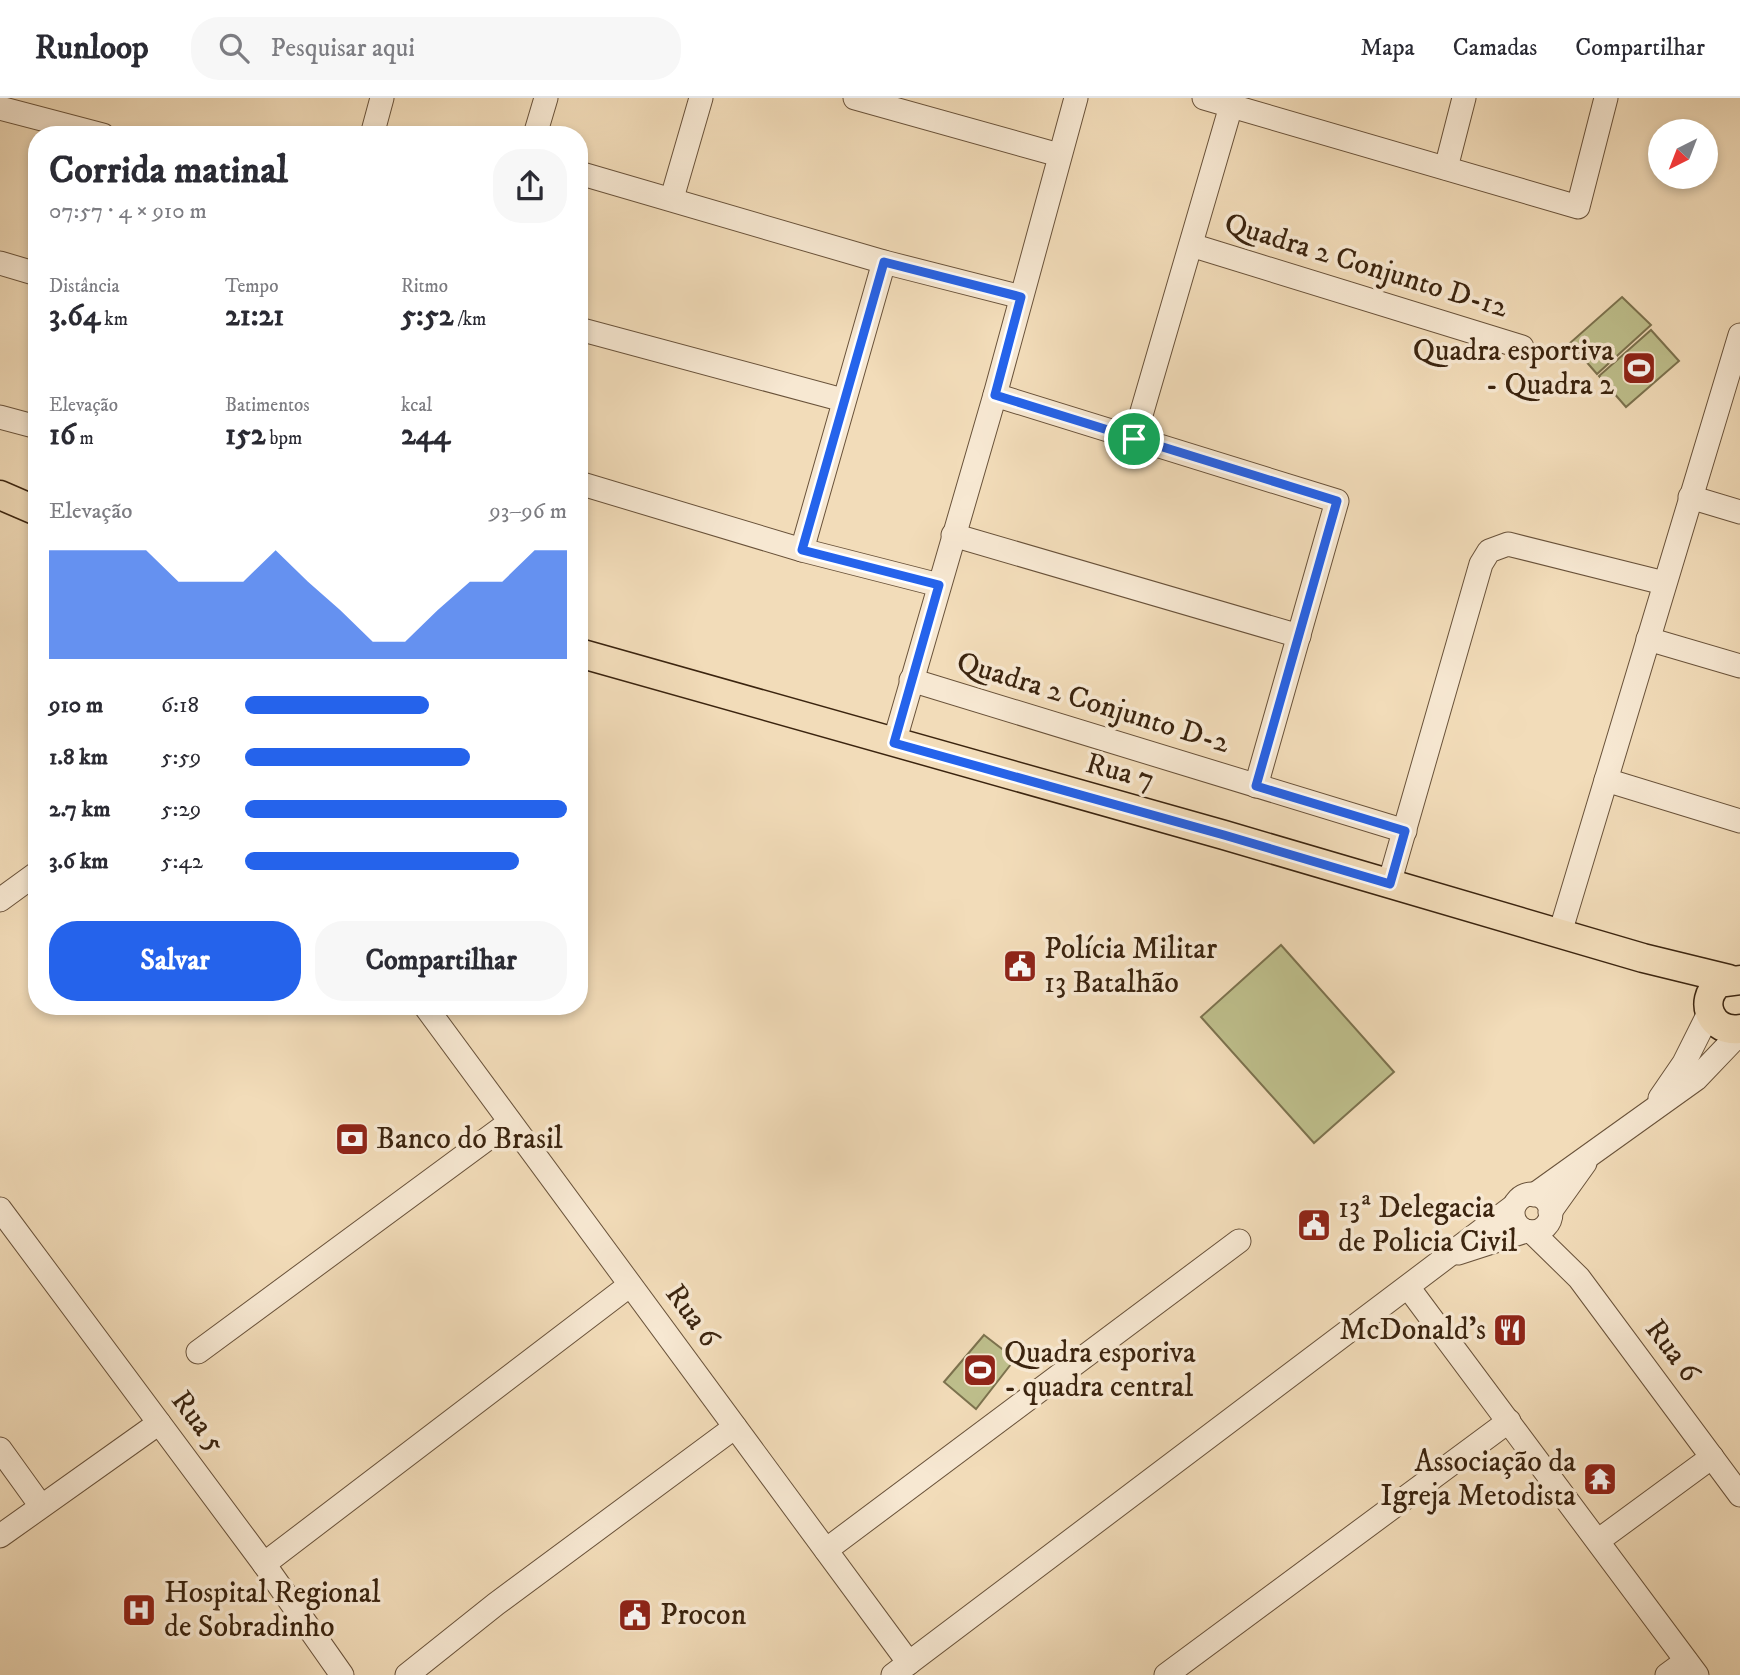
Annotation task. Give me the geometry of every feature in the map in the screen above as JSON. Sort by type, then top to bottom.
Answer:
[{"type":"main road","points":[[0,493],[28,497]]},
{"type":"main road","points":[[0,493],[28,507]]},
{"type":"main road","name":"Rua 7","points":[[588,656],[1237,838],[1643,958],[1735,980]]},
{"type":"main road","name":"Rua 7","points":[[1643,958],[1709,1007],[1723,1028],[1740,1031]]},
{"type":"main road","points":[[1709,1007],[1715,987],[1735,980]]},
{"type":"street","points":[[374,126],[382,98]]},
{"type":"street","points":[[538,126],[546,98]]},
{"type":"street","points":[[673,198],[701,98]]},
{"type":"street","points":[[855,98],[1059,155]]},
{"type":"street","points":[[894,743],[995,395],[1076,98]]},
{"type":"street","points":[[1204,98],[1578,207],[1606,98]]},
{"type":"street","points":[[1446,168],[1464,98]]},
{"type":"street","points":[[1134,439],[1231,106]]},
{"type":"street","points":[[0,108],[69,126]]},
{"type":"street","points":[[588,175],[673,198],[884,262],[1021,297]]},
{"type":"street","name":"Quadra 2 Conjunto D-12","points":[[1191,244],[1522,347]]},
{"type":"street","points":[[802,550],[884,262]]},
{"type":"street","points":[[0,263],[28,271]]},
{"type":"street","points":[[588,331],[843,400]]},
{"type":"street","points":[[1560,933],[1740,335]]},
{"type":"street","points":[[995,395],[1337,501],[1256,786]]},
{"type":"street","points":[[0,416],[28,424]]},
{"type":"street","points":[[588,486],[802,550],[939,585]]},
{"type":"street","points":[[1690,497],[1740,512]]},
{"type":"street","points":[[954,535],[1299,636]]},
{"type":"street","points":[[1390,884],[1481,564],[1489,551],[1508,544],[1664,583]]},
{"type":"street","points":[[1648,639],[1740,666]]},
{"type":"street","name":"Quadra 2 Conjunto D-2","points":[[912,680],[1405,831]]},
{"type":"street","points":[[1606,779],[1740,821]]},
{"type":"street","points":[[0,900],[28,880]]},
{"type":"street","points":[[1654,1107],[1684,1063],[1709,1007]]},
{"type":"street","name":"Rua 6","points":[[432,1015],[826,1550],[901,1669]]},
{"type":"street","points":[[901,1669],[1408,1287],[1696,1079],[1740,1031]]},
{"type":"street","points":[[198,1352],[510,1122]]},
{"type":"street","points":[[1455,1253],[1544,1228],[1550,1214],[1590,1154]]},
{"type":"street","points":[[1524,1201],[1545,1200],[1579,1278]]},
{"type":"street","points":[[1524,1201],[1513,1219],[1579,1278]]},
{"type":"street","name":"Rua 5","points":[[0,1209],[264,1564],[342,1675]]},
{"type":"street","points":[[826,1550],[1239,1241]]},
{"type":"street","name":"Rua 6","points":[[1579,1278],[1740,1495]]},
{"type":"street","points":[[264,1564],[630,1284]]},
{"type":"street","points":[[1408,1287],[1692,1668],[1667,1675]]},
{"type":"street","points":[[1166,1675],[1509,1421]]},
{"type":"street","points":[[0,1536],[159,1423]]},
{"type":"street","points":[[407,1675],[496,1604],[735,1427]]},
{"type":"street","points":[[0,1449],[41,1506]]},
{"type":"street","points":[[1599,1541],[1712,1457]]},
{"type":"green space","name":"Quadra esportiva - Quadra 2","points":[[1622,297],[1651,325],[1597,374],[1570,343]]},
{"type":"green space","name":"Quadra esportiva - Quadra 2","points":[[1651,330],[1679,361],[1626,407],[1599,376]]},
{"type":"green space","points":[[1281,945],[1394,1072],[1314,1143],[1201,1017]]},
{"type":"green space","name":"Quadra esporiva - quadra central","points":[[984,1335],[1015,1359],[976,1409],[944,1382]]},
{"type":"place","name":"Quadra esportiva - Quadra 2","points":[[1639,368]]},
{"type":"place","name":"Polícia Militar 13 Batalhão","points":[[1020,966]]},
{"type":"place","name":"Banco do Brasil","points":[[352,1139]]},
{"type":"place","name":"13ª Delegacia de Policia Civil","points":[[1314,1225]]},
{"type":"place","name":"McDonald's","points":[[1510,1330]]},
{"type":"place","name":"Quadra esporiva - quadra central","points":[[980,1370]]},
{"type":"place","name":"Associação da Igreja Metodista","points":[[1600,1479]]},
{"type":"place","name":"Hospital Regional de Sobradinho","points":[[139,1610]]},
{"type":"place","name":"Procon","points":[[635,1615]]},
{"type":"route","points":[[884,262],[1021,297],[995,395],[1134,439],[1337,501],[1256,786],[1405,831],[1390,884],[894,743],[939,585],[802,550],[884,262]]}]
